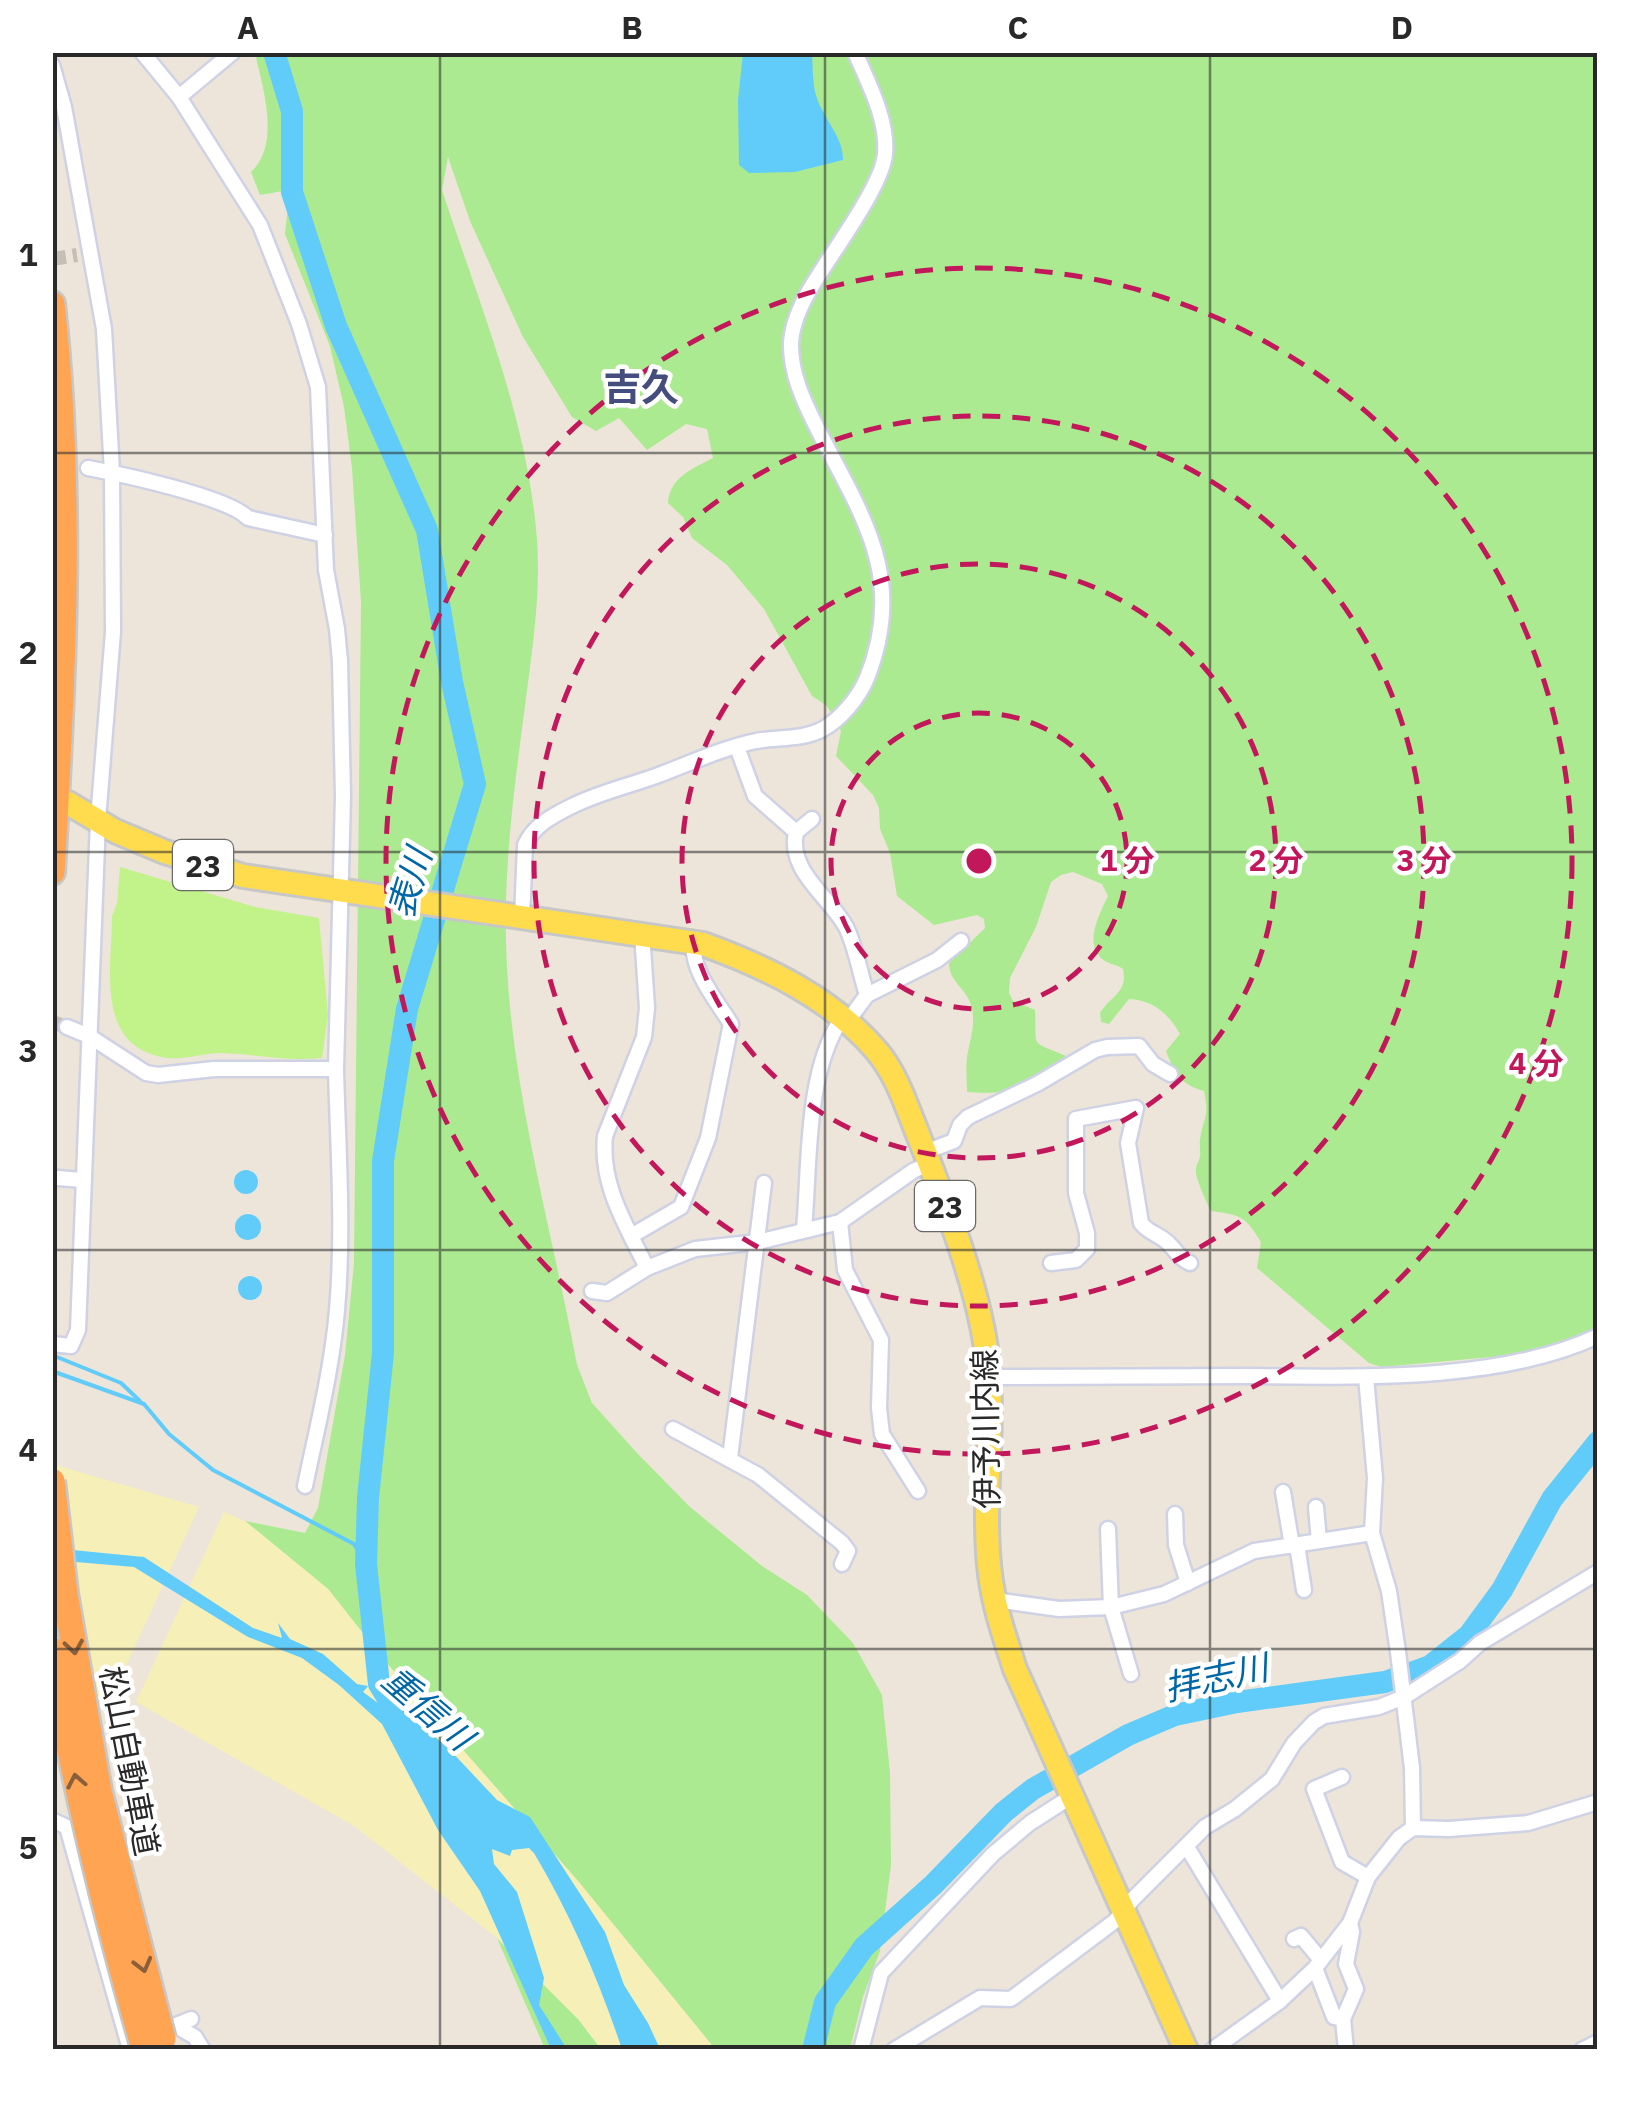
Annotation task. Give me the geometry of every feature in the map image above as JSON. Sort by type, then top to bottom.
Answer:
[{"type":"highway","points":[[52,304],[60,376],[65,496],[64,646],[52,872]]},
{"type":"highway","name":"松山自動車道","points":[[52,1481],[65,1592],[99,1791],[154,2040]]},
{"type":"highway","name":"松山自動車道","points":[[52,1650],[104,1904],[154,2040]]},
{"type":"main road","name":"伊予川内線","points":[[68,803],[166,852],[216,870],[345,893],[694,942],[778,975],[845,1020],[876,1050],[891,1073],[928,1158],[979,1312],[990,1377],[988,1554],[995,1600],[1016,1670],[1186,2050]]},
{"type":"street","points":[[142,52],[179,97],[260,225],[318,388],[326,570],[340,661],[345,893],[336,1070],[340,1234],[337,1312],[305,1486]]},
{"type":"street","points":[[179,97],[233,52]]},
{"type":"street","points":[[519,918],[524,854],[536,828],[582,801],[755,741],[802,736],[825,728],[848,708],[864,684],[876,652],[884,583],[881,567],[869,530],[810,414],[792,360],[791,339],[808,291],[866,197],[885,158],[882,119],[855,52]]},
{"type":"street","points":[[52,65],[64,107],[84,254],[104,329],[112,472],[113,632],[98,820],[78,1330],[71,1346],[52,1344]]},
{"type":"street","points":[[88,468],[219,502],[241,510],[248,518],[325,535]]},
{"type":"street","points":[[737,748],[755,796],[796,832],[796,853],[808,881],[846,928],[867,996]]},
{"type":"street","points":[[796,832],[812,819]]},
{"type":"street","points":[[642,933],[647,1008],[644,1037],[604,1136],[604,1145],[613,1199],[646,1268]]},
{"type":"street","points":[[804,1229],[816,1088],[829,1036],[867,996],[937,960],[961,941]]},
{"type":"street","points":[[631,1236],[681,1207],[708,1138],[720,1090],[731,1024],[701,974],[692,952],[694,942]]},
{"type":"street","points":[[67,1026],[146,1072],[158,1075],[214,1069],[336,1070]]},
{"type":"street","points":[[592,1291],[607,1293],[646,1268],[695,1249],[758,1242],[840,1222],[954,1140],[968,1117],[1037,1084],[1095,1050],[1139,1046],[1153,1064],[1170,1074]]},
{"type":"street","points":[[1051,1263],[1076,1260],[1087,1249],[1076,1193],[1076,1119],[1136,1108],[1128,1143],[1141,1223],[1190,1263]]},
{"type":"street","points":[[58,1178],[82,1180]]},
{"type":"street","points":[[730,1458],[764,1183]]},
{"type":"street","points":[[840,1222],[845,1270],[881,1340],[882,1434],[918,1492]]},
{"type":"street","points":[[990,1377],[1366,1377],[1528,1360],[1570,1349],[1598,1336]]},
{"type":"street","points":[[1366,1377],[1375,1478],[1372,1533],[1389,1591],[1398,1652],[1412,1768],[1413,1828]]},
{"type":"street","points":[[673,1429],[758,1475],[842,1543],[848,1551],[842,1564]]},
{"type":"street","points":[[1283,1492],[1304,1590]]},
{"type":"street","points":[[1316,1508],[1319,1541]]},
{"type":"street","points":[[1175,1514],[1176,1545],[1188,1584]]},
{"type":"street","points":[[1108,1529],[1111,1608],[1131,1674]]},
{"type":"street","points":[[995,1600],[1058,1609],[1111,1608],[1188,1584],[1242,1555],[1372,1533]]},
{"type":"street","points":[[894,2050],[980,1998],[1006,2001],[1026,1990],[1116,1921],[1205,1827],[1272,1779],[1294,1743],[1314,1722],[1324,1716],[1379,1707],[1403,1695],[1598,1572]]},
{"type":"street","points":[[1342,1777],[1314,1789],[1342,1862],[1368,1877]]},
{"type":"street","points":[[861,2050],[881,1973],[993,1854],[1071,1793]]},
{"type":"street","points":[[1212,2050],[1280,2001],[1318,1964],[1350,1922],[1368,1877],[1413,1828],[1528,1823],[1598,1802]]},
{"type":"street","points":[[52,1820],[68,1827],[154,2040],[195,2037],[203,2050]]},
{"type":"street","points":[[1186,1847],[1280,2001]]},
{"type":"street","points":[[1346,2050],[1343,2019],[1356,1990],[1346,1964],[1350,1922]]},
{"type":"street","points":[[1294,1940],[1301,1936],[1318,1964],[1334,2017],[1343,2019]]},
{"type":"street","points":[[1582,2050],[1598,2042]]},
{"type":"green space","points":[[255,53],[1597,53],[1597,1328],[1524,1354],[1382,1367],[1369,1363],[1257,1268],[1261,1242],[1246,1222],[1211,1211],[1196,1172],[1206,1100],[1204,1091],[1184,1081],[1172,1066],[1166,1051],[1180,1034],[1171,1020],[1153,1005],[1129,999],[1109,1024],[1101,1022],[1100,1013],[1121,989],[1124,977],[1123,969],[1101,958],[1094,944],[1095,927],[1108,896],[1102,884],[1073,872],[1051,882],[1036,927],[1010,978],[1013,1001],[1035,1010],[1037,1042],[1066,1056],[1066,1061],[1020,1087],[967,1092],[972,1011],[949,963],[985,928],[984,919],[977,915],[934,925],[897,896],[890,853],[880,829],[879,808],[873,795],[836,756],[841,731],[838,723],[826,705],[812,696],[764,609],[727,565],[692,538],[683,517],[668,503],[678,480],[713,458],[707,429],[686,424],[647,450],[619,418],[596,431],[572,417],[523,337],[470,221],[448,157],[442,190],[513,406],[524,450],[537,540],[537,602],[511,822],[506,940],[523,1101],[577,1365],[592,1403],[637,1453],[690,1507],[762,1566],[807,1595],[853,1643],[882,1695],[890,1773],[891,1865],[880,1951],[850,2049],[715,2049],[578,1881],[384,1660],[328,1589],[245,1521],[305,1533],[318,1508],[345,1355],[354,1263],[361,602],[352,468],[330,346],[285,234],[288,207],[283,191],[260,195],[251,172],[260,160],[268,132]]},
{"type":"green space","points":[[120,867],[255,907],[319,918],[328,1015],[322,1058],[221,1053],[167,1058],[144,1051],[128,1039],[112,1003],[110,982],[112,916]]},
{"type":"green space","points":[[497,1938],[579,2020],[601,2049],[545,2049]]},
{"type":"sand","points":[[52,1464],[199,1507],[108,1705],[53,1684]]},
{"type":"sand","points":[[224,1512],[245,1521],[328,1589],[384,1660],[578,1881],[715,2049],[601,2049],[579,2020],[497,1938],[354,1826],[136,1702]]},
{"type":"water","points":[[743,53],[812,53],[816,96],[838,138],[843,160],[795,172],[749,173],[739,165],[738,100]]},
{"type":"water","points":[[246,1170],[255,1173],[255,1191],[246,1194],[237,1191],[234,1182],[237,1173]]},
{"type":"water","points":[[248,1214],[257,1218],[261,1227],[257,1236],[248,1240],[239,1236],[235,1227],[239,1218]]},
{"type":"water","points":[[250,1276],[259,1279],[259,1297],[250,1300],[241,1297],[238,1288],[241,1279]]},
{"type":"water","points":[[52,1548],[144,1557],[253,1628],[282,1638],[278,1623],[290,1639],[323,1654],[357,1684],[368,1686],[363,1692],[378,1703],[405,1710],[497,1800],[530,1817],[605,1932],[624,1985],[660,2049],[622,2049],[583,1949],[534,1853],[529,1848],[512,1850],[510,1856],[492,1849],[494,1864],[517,1892],[544,1978],[539,2005],[567,2049],[551,2049],[480,1891],[438,1830],[382,1724],[339,1685],[302,1658],[248,1637],[134,1567],[53,1560]]},
{"type":"waterway","name":"表川","points":[[274,52],[292,111],[292,192],[336,326],[427,530],[452,682],[475,784],[407,1009],[383,1161],[383,1353],[368,1498],[366,1564],[379,1684],[409,1733]]},
{"type":"waterway","points":[[52,1355],[121,1383],[140,1401]]},
{"type":"waterway","points":[[52,1371],[144,1404],[169,1434],[213,1470],[354,1544],[366,1564]]},
{"type":"waterway","name":"拝志川","points":[[813,2050],[825,2002],[864,1947],[933,1885],[1004,1812],[1033,1789],[1128,1735],[1175,1715],[1237,1702],[1385,1682],[1430,1666],[1469,1635],[1502,1590],[1552,1499],[1598,1442]]},
{"type":"tunnel","points":[[52,259],[77,255]]},
{"type":"tunnel","points":[[52,1022],[67,1027]]},
{"type":"district","name":"吉久","points":[[641,386]]},
{"type":"water label","name":"重信川","points":[[428,1708]]}]
